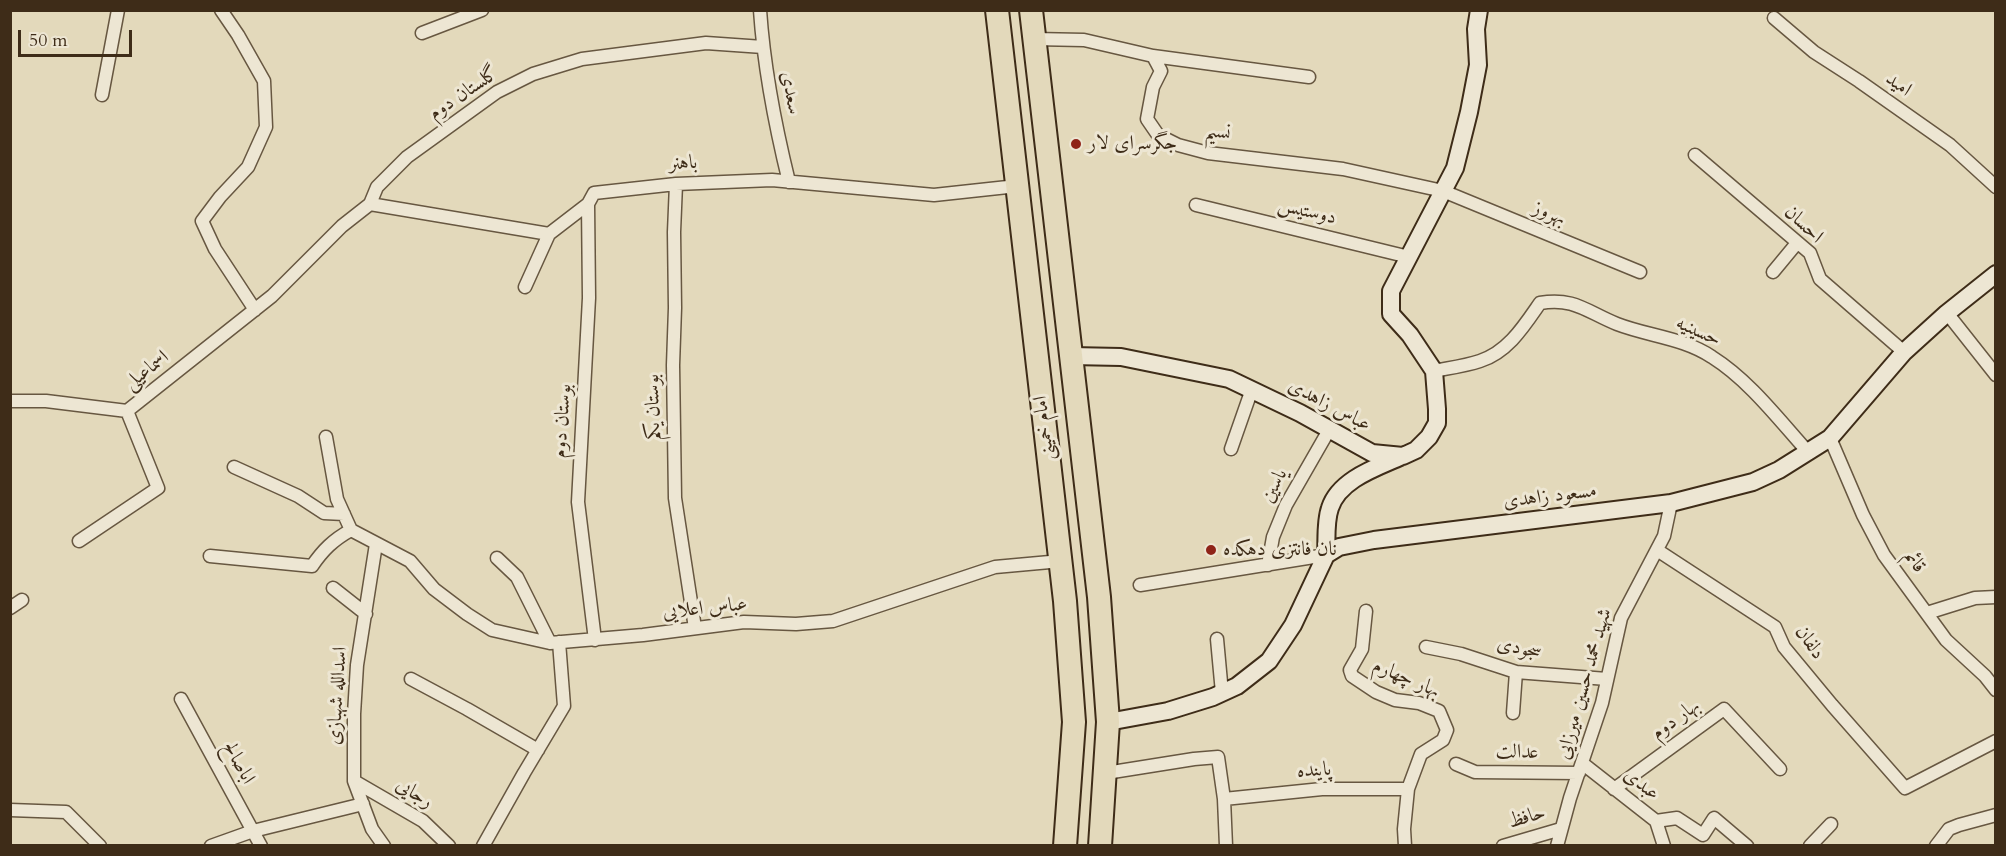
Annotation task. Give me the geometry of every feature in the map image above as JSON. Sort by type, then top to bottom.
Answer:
[{"type":"highway","name":"امام خمینی","points":[[997,10],[1061,561],[1074,722],[1065,846]]},
{"type":"highway","name":"امام خمینی","points":[[1031,10],[1099,597],[1108,722],[1100,846]]},
{"type":"highway","points":[[1000,38],[1034,39]]},
{"type":"street","points":[[102,96],[118,10]]},
{"type":"street","points":[[221,10],[238,34],[264,81],[266,126],[248,167],[220,196],[202,221],[215,249],[255,310]]},
{"type":"street","points":[[422,33],[482,10]]},
{"type":"street","name":"سعدی","points":[[760,10],[773,116],[789,182]]},
{"type":"street","points":[[1108,722],[1168,711],[1222,693],[1237,686],[1269,661],[1293,625],[1326,555],[1329,509],[1336,495],[1348,483],[1380,465],[1416,450],[1429,437],[1437,423],[1434,371],[1410,335],[1391,314],[1391,291],[1455,168],[1478,65],[1476,29],[1479,10]]},
{"type":"street","name":"امید","points":[[1774,18],[1814,52],[1950,144],[1995,188]]},
{"type":"street","points":[[1034,39],[1084,40],[1153,56],[1309,78]]},
{"type":"street","name":"گلستان دوم","points":[[255,310],[273,296],[342,226],[370,204],[376,187],[407,157],[497,92],[533,74],[582,59],[706,43],[763,47]]},
{"type":"street","name":"نسیم","points":[[1153,56],[1161,71],[1154,87],[1147,119],[1158,135],[1178,146],[1208,153],[1343,169],[1443,192]]},
{"type":"street","name":"احسان","points":[[1695,155],[1810,253],[1820,279],[1904,352]]},
{"type":"street","name":"باهنر","points":[[549,234],[588,204],[594,193],[676,184],[772,180],[933,195],[1017,186]]},
{"type":"street","name":"بوستان یکم","points":[[676,184],[673,365],[675,498],[695,628]]},
{"type":"street","name":"بهروز","points":[[1443,192],[1640,272]]},
{"type":"street","points":[[370,204],[549,234],[525,287]]},
{"type":"street","name":"بوستان دوم","points":[[588,204],[590,298],[578,502],[595,640]]},
{"type":"street","name":"دوستیس","points":[[1196,205],[1409,257]]},
{"type":"street","points":[[1773,272],[1797,243]]},
{"type":"street","name":"مسعود زاهدی","points":[[1326,555],[1340,547],[1374,540],[1671,503],[1752,482],[1779,470],[1830,438],[1904,352],[1947,312],[1994,279]]},
{"type":"street","name":"حسینیه","points":[[1434,371],[1481,361],[1500,351],[1522,329],[1540,303],[1555,300],[1568,302],[1618,325],[1673,340],[1711,356],[1742,381],[1809,453]]},
{"type":"street","name":"اسماعیلی","points":[[10,401],[46,401],[127,411],[255,310]]},
{"type":"street","points":[[1947,312],[1995,375]]},
{"type":"street","name":"عباس زاهدی","points":[[1071,356],[1121,357],[1229,379],[1372,453],[1403,456]]},
{"type":"street","points":[[1231,449],[1252,389]]},
{"type":"street","points":[[79,541],[158,488],[127,411]]},
{"type":"street","name":"یاسین","points":[[1268,565],[1273,537],[1286,505],[1329,430]]},
{"type":"street","points":[[210,556],[312,566],[321,552],[351,530],[337,499],[326,437]]},
{"type":"street","name":"قائم","points":[[1830,438],[1863,515],[1884,555],[1946,640],[1985,675],[1995,690]]},
{"type":"street","points":[[234,467],[298,496],[324,513],[344,514]]},
{"type":"street","name":"شهید محمد حسین میرزایی","points":[[1557,846],[1602,703],[1622,618],[1664,536],[1671,503]]},
{"type":"street","name":"عباس اعلایی","points":[[351,530],[410,561],[434,589],[492,630],[555,642],[595,640],[744,622],[796,624],[832,621],[995,567],[1061,561]]},
{"type":"street","name":"اسدالله شهبازی","points":[[376,544],[357,665],[354,781],[372,829],[384,846]]},
{"type":"street","name":"دلفان","points":[[1657,549],[1775,627],[1784,647],[1905,788],[1995,741]]},
{"type":"street","points":[[1140,585],[1326,555]]},
{"type":"street","points":[[483,846],[564,706],[555,642],[517,577],[497,558]]},
{"type":"street","points":[[333,588],[366,614]]},
{"type":"street","points":[[1927,613],[1976,598],[1995,597]]},
{"type":"street","points":[[10,608],[22,600]]},
{"type":"street","name":"بهار چهارم","points":[[1366,610],[1362,649],[1350,670],[1352,676],[1376,692],[1395,700],[1419,703],[1438,711],[1447,730],[1443,740],[1421,754],[1408,789],[1404,829],[1405,846]]},
{"type":"street","points":[[1217,639],[1222,693]]},
{"type":"street","name":"سجودی","points":[[1426,647],[1461,654],[1516,672],[1607,679]]},
{"type":"street","points":[[1513,712],[1516,672]]},
{"type":"street","points":[[411,679],[537,750]]},
{"type":"street","name":"اباصالح","points":[[181,699],[261,846]]},
{"type":"street","name":"بهار دوم","points":[[1614,789],[1724,709],[1780,769]]},
{"type":"street","points":[[1106,773],[1218,757],[1224,799],[1226,846]]},
{"type":"street","name":"عدالت","points":[[1456,764],[1475,772],[1580,769]]},
{"type":"street","name":"عبدی","points":[[1580,769],[1614,789],[1656,821],[1664,846]]},
{"type":"street","name":"رجایی","points":[[354,781],[423,822],[449,846]]},
{"type":"street","name":"پاینده","points":[[1224,799],[1322,789],[1408,789]]},
{"type":"street","points":[[211,846],[253,831],[363,804]]},
{"type":"street","points":[[10,810],[66,812],[100,846]]},
{"type":"street","points":[[1936,846],[1949,829],[1995,816]]},
{"type":"street","points":[[1656,821],[1677,818],[1703,834],[1714,818],[1748,846]]},
{"type":"street","points":[[1810,846],[1831,824]]},
{"type":"street","name":"حافظ","points":[[1503,846],[1561,829]]},
{"type":"place","name":"جگرسرای لار","points":[[1076,144]]},
{"type":"place","name":"نان فانتزی دهکده","points":[[1211,550]]}]
